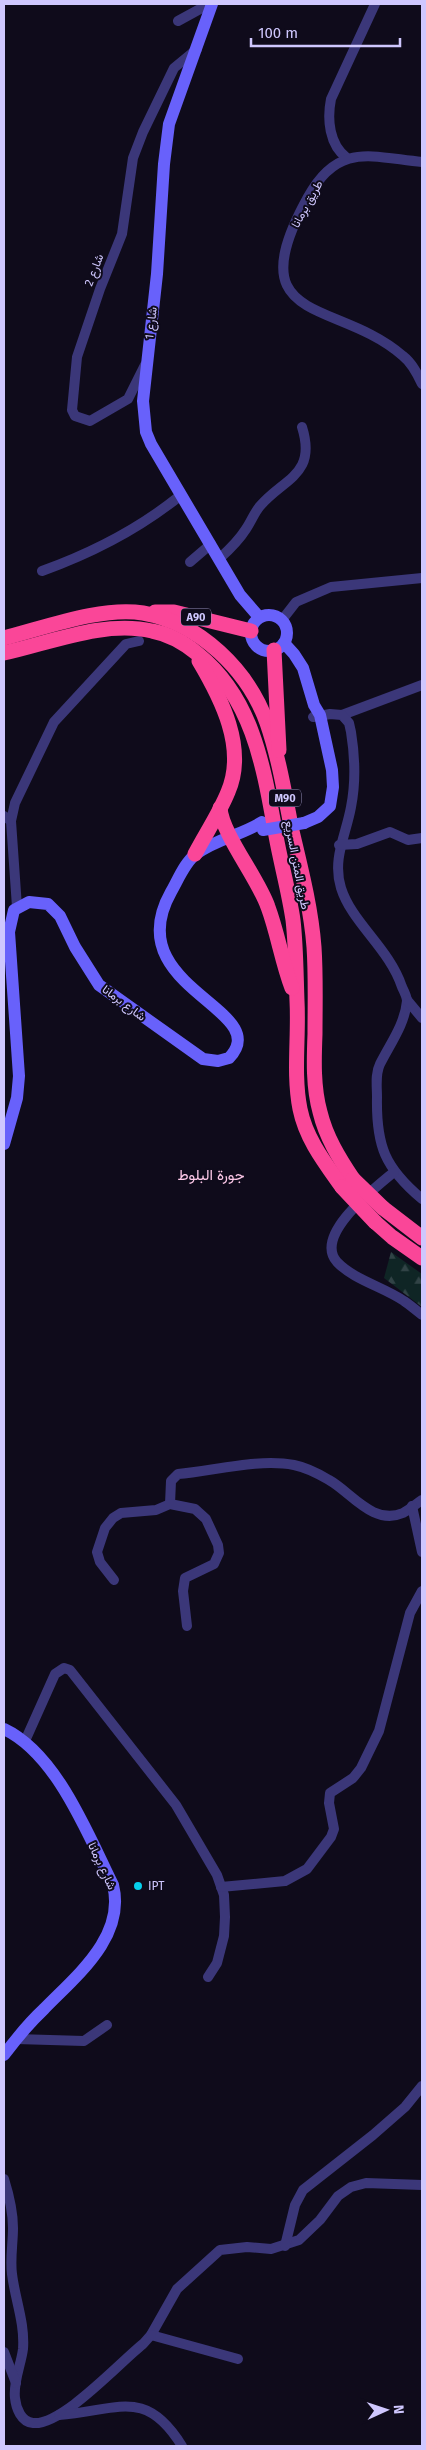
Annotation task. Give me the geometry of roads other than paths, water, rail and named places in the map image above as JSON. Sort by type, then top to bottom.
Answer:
[{"type":"highway","name":"A90","points":[[140,613],[174,612],[251,632]]},
{"type":"highway","name":"طريق المتن السريع","points":[[4,638],[93,616],[140,613],[182,626],[219,652],[234,666],[256,701],[266,722],[278,766],[308,903],[314,944],[315,1084],[319,1111],[326,1133],[348,1183],[375,1222],[422,1258]]},
{"type":"highway","name":"طريق المتن السريع","points":[[4,653],[103,630],[125,628],[152,630],[177,640],[192,649],[225,680],[241,706],[258,746],[293,919],[298,1004],[297,1068],[300,1109],[319,1155],[348,1183],[422,1238]]},
{"type":"highway","points":[[278,766],[280,736],[274,668],[279,647]]},
{"type":"highway","points":[[192,649],[220,697],[232,738],[232,777],[220,808],[196,854]]},
{"type":"highway","points":[[220,808],[231,836],[250,868],[269,908],[286,972],[298,1004]]},
{"type":"street","points":[[178,21],[210,4]]},
{"type":"street","name":"شارع 1","points":[[210,4],[197,49],[176,100],[165,145],[157,274],[143,401],[146,432],[158,458],[240,594],[259,618]]},
{"type":"street","points":[[347,158],[336,145],[331,132],[329,109],[331,99],[375,4]]},
{"type":"street","name":"شارع 2","points":[[147,362],[128,398],[119,406],[90,421],[75,416],[72,410],[76,362],[100,289],[122,234],[133,158],[143,132],[174,68],[197,49]]},
{"type":"street","name":"طريق برمانا","points":[[422,162],[363,155],[347,158],[330,167],[320,178],[298,214],[283,266],[285,280],[302,304],[376,338],[398,352],[413,366],[422,384]]},
{"type":"street","points":[[220,558],[239,539],[262,504],[298,474],[304,457],[305,445],[302,427]]},
{"type":"street","points":[[42,572],[82,556],[107,543],[156,514],[181,495]]},
{"type":"street","points":[[190,562],[211,544]]},
{"type":"street","points":[[282,620],[296,602],[332,587],[422,578]]},
{"type":"street","points":[[196,854],[231,836],[259,827],[303,820],[323,814],[330,806],[333,797],[332,770],[299,661],[279,647],[262,650],[257,647],[251,632],[259,618],[273,615],[282,620],[287,629],[279,647]]},
{"type":"street","points":[[4,1144],[6,1125],[17,1098],[19,1076],[9,932],[12,910],[7,818],[54,722],[126,644],[139,641]]},
{"type":"street","points":[[316,712],[342,715],[422,685]]},
{"type":"street","points":[[342,715],[349,723],[355,770],[351,809],[339,845],[339,878],[345,898],[386,954],[400,980],[407,1000],[422,1018]]},
{"type":"street","points":[[339,845],[357,844],[390,832],[408,840],[422,838]]},
{"type":"street","name":"شارع برمانا","points":[[12,910],[24,903],[35,902],[42,902],[52,907],[60,916],[74,947],[99,984],[203,1059],[218,1061],[229,1058],[240,1043],[239,1034],[232,1021],[175,972],[166,958],[161,943],[162,918],[169,896],[196,854]]},
{"type":"street","points":[[407,1000],[401,1023],[379,1066],[376,1116],[379,1136],[387,1161],[394,1172],[422,1198]]},
{"type":"street","points":[[394,1172],[348,1214],[334,1232],[333,1254],[337,1262],[353,1273],[404,1300],[422,1315]]},
{"type":"street","points":[[170,1504],[171,1481],[178,1474],[268,1464],[294,1465],[330,1480],[366,1508],[375,1512],[388,1515],[401,1513],[422,1500]]},
{"type":"street","points":[[114,1580],[100,1562],[97,1552],[105,1528],[113,1518],[121,1513],[156,1510],[170,1504],[195,1509],[212,1528],[219,1554],[214,1564],[189,1574],[183,1582],[188,1626]]},
{"type":"street","points":[[412,1506],[422,1552]]},
{"type":"street","points":[[221,1887],[285,1881],[307,1869],[331,1837],[334,1829],[328,1803],[330,1793],[357,1773],[379,1731],[410,1612],[422,1591]]},
{"type":"street","points":[[25,1741],[55,1674],[64,1668],[70,1670],[176,1805],[217,1875],[226,1918],[220,1954],[208,1977]]},
{"type":"street","name":"شارع برمانا","points":[[4,1729],[25,1741],[63,1786],[113,1885],[116,1897],[110,1931],[92,1958],[16,2039],[4,2055]]},
{"type":"street","points":[[16,2039],[84,2041],[107,2025]]},
{"type":"street","points":[[285,2246],[292,2214],[303,2190],[380,2129],[405,2107],[422,2086]]},
{"type":"street","points":[[4,2179],[9,2194],[13,2226],[12,2273],[21,2315],[23,2348],[14,2397],[17,2407],[27,2422],[40,2423],[58,2415],[93,2389],[151,2335],[177,2289],[220,2250],[246,2247],[271,2250],[299,2240],[309,2231],[338,2196],[351,2188],[366,2183],[422,2185]]},
{"type":"street","points":[[151,2335],[238,2359]]},
{"type":"street","points":[[4,2352],[16,2383]]},
{"type":"street","points":[[58,2415],[120,2406],[140,2406],[148,2409],[165,2423],[182,2446]]},
{"type":"place","name":"IPT","points":[[138,1886]]},
{"type":"district","name":"جورة البلوط","points":[[211,1175]]}]
